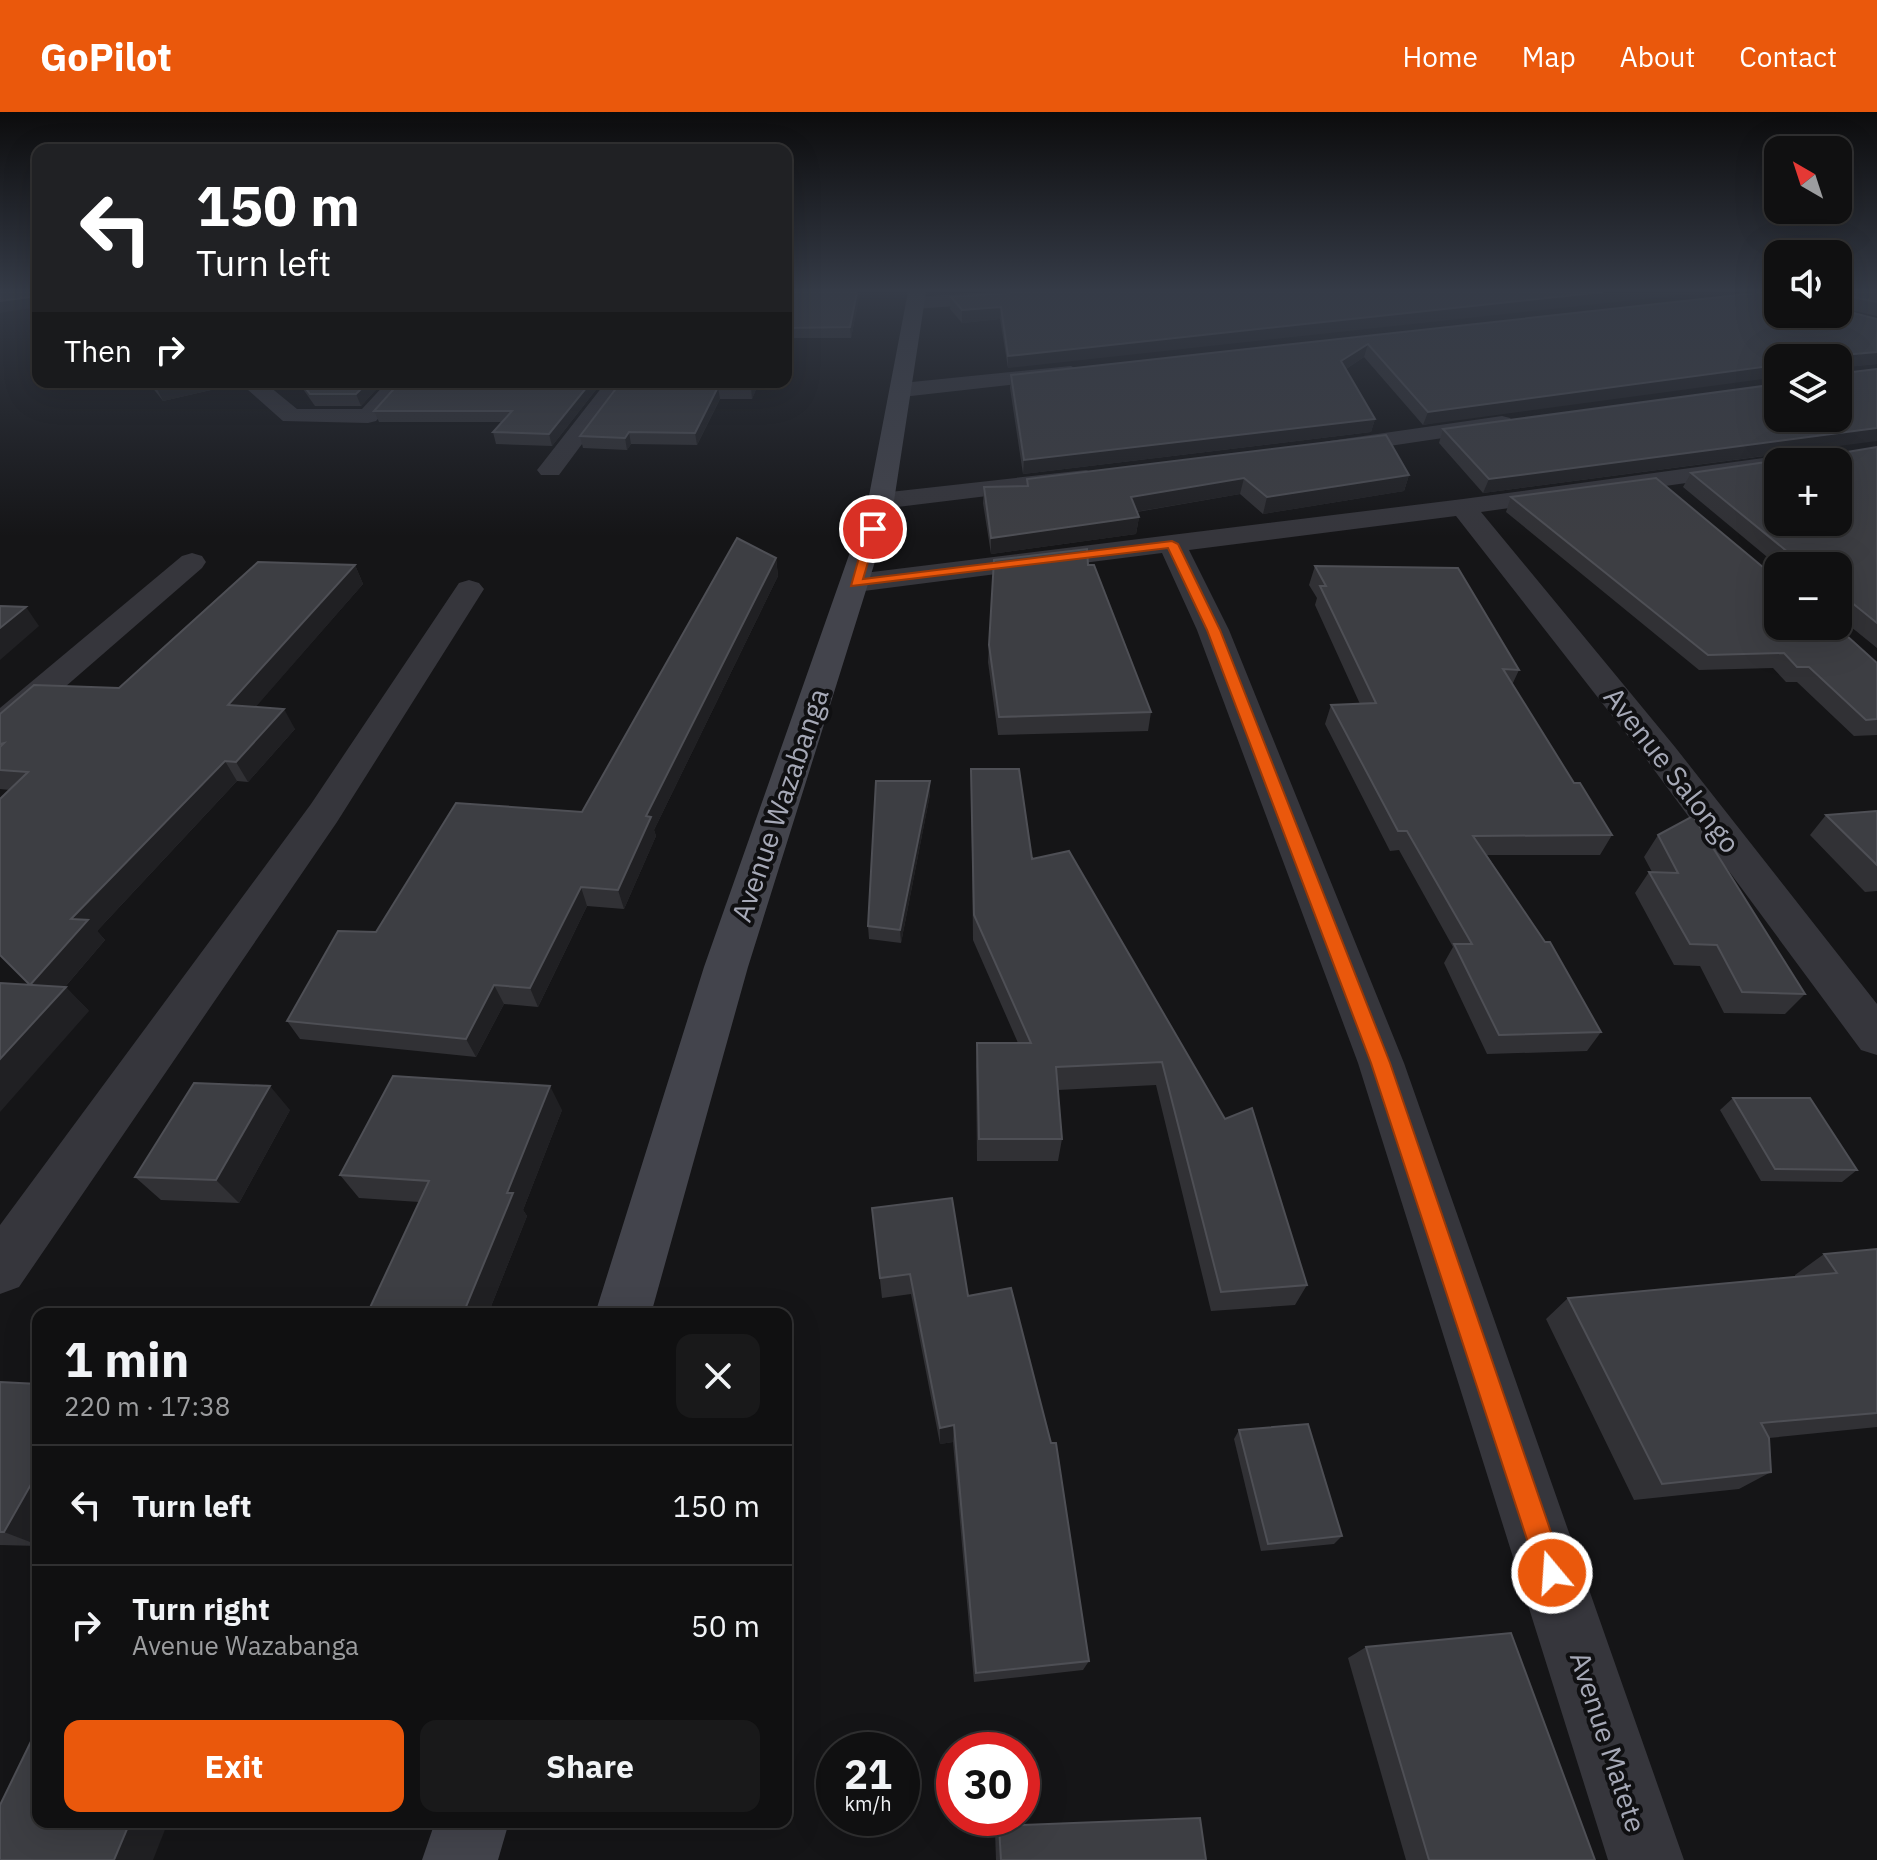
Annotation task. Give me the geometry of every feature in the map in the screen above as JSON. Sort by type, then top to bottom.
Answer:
[{"type":"main road","name":"Avenue Wazabanga","points":[[625,1308],[726,967],[881,501],[904,374]]},
{"type":"main road","points":[[460,1860],[470,1828]]},
{"type":"street","points":[[902,390],[1054,374]]},
{"type":"street","points":[[257,388],[291,416],[368,416],[394,388]]},
{"type":"street","points":[[550,470],[612,388]]},
{"type":"street","points":[[1312,450],[1529,420]]},
{"type":"street","points":[[856,583],[1463,507],[1764,465]]},
{"type":"street","points":[[881,501],[1112,475]]},
{"type":"street","points":[[1654,479],[1688,508]]},
{"type":"street","name":"Avenue Salongo","points":[[1463,507],[1662,755],[1877,1037]]},
{"type":"street","name":"Avenue Matete","points":[[1172,544],[1213,630],[1381,1063],[1646,1860]]},
{"type":"street","points":[[0,726],[192,562]]},
{"type":"street","points":[[0,1269],[324,813],[469,589]]},
{"type":"building","points":[[1348,374],[1375,419],[1024,460],[1011,375]]},
{"type":"building","points":[[1394,374],[1714,374],[1428,412]]},
{"type":"building","points":[[1852,374],[1877,374],[1877,428],[1852,431]]},
{"type":"building","points":[[1764,386],[1764,432],[1847,432],[1489,479],[1443,429]]},
{"type":"building","points":[[306,388],[362,388],[356,394],[310,394]]},
{"type":"building","points":[[395,388],[586,388],[549,434],[493,432],[512,411],[374,411]]},
{"type":"building","points":[[616,388],[718,388],[695,433],[629,432],[625,438],[580,436]]},
{"type":"building","points":[[1386,435],[1409,475],[1267,497],[1244,478],[1131,497],[1139,517],[991,538],[984,487],[1028,486],[1027,479]]},
{"type":"building","points":[[1877,447],[1877,623],[1852,603],[1852,552],[1788,552],[1768,536],[1852,536],[1852,451]]},
{"type":"building","points":[[1764,462],[1764,533],[1691,473]]},
{"type":"building","points":[[1656,478],[1764,567],[1764,640],[1852,640],[1877,663],[1877,719],[1866,720],[1809,667],[1797,667],[1784,653],[1708,655],[1511,497]]},
{"type":"building","points":[[737,538],[776,558],[646,816],[651,817],[618,890],[581,887],[530,988],[494,985],[466,1039],[287,1021],[338,931],[376,932],[456,803],[582,812]]},
{"type":"building","points":[[1087,549],[1088,565],[1094,565],[1151,712],[999,717],[989,645],[994,560]]},
{"type":"building","points":[[258,562],[355,565],[228,705],[284,709],[236,762],[225,761],[71,919],[88,920],[30,985],[0,955],[0,799],[28,772],[0,770],[0,747],[4,743],[0,744],[0,714],[34,685],[119,688]]},
{"type":"building","points":[[1315,566],[1458,568],[1519,670],[1503,669],[1574,783],[1580,783],[1612,835],[1473,836],[1545,942],[1550,942],[1601,1032],[1499,1035],[1454,944],[1472,944],[1407,831],[1398,831],[1331,705],[1376,703],[1320,586],[1326,586]]},
{"type":"building","points":[[0,606],[26,607],[0,628]]},
{"type":"building","points":[[971,769],[1019,769],[1032,859],[1069,851],[1225,1119],[1252,1108],[1307,1285],[1221,1292],[1162,1062],[1056,1067],[1062,1139],[979,1139],[977,1043],[1031,1043],[974,915]]},
{"type":"building","points":[[876,781],[930,781],[900,930],[868,926]]},
{"type":"building","points":[[1877,811],[1877,865],[1826,815]]},
{"type":"building","points":[[1693,816],[1805,994],[1742,992],[1717,945],[1690,944],[1649,872],[1678,873],[1658,835]]},
{"type":"building","points":[[0,983],[66,987],[0,1059]]},
{"type":"building","points":[[393,1076],[550,1086],[507,1193],[513,1193],[465,1308],[370,1308],[429,1181],[340,1175]]},
{"type":"building","points":[[194,1083],[270,1086],[216,1180],[135,1177]]},
{"type":"building","points":[[1733,1098],[1810,1098],[1857,1170],[1775,1169]]},
{"type":"building","points":[[952,1198],[968,1296],[1011,1288],[1051,1443],[1056,1443],[1089,1661],[976,1673],[954,1425],[940,1428],[910,1274],[880,1278],[872,1208]]},
{"type":"building","points":[[1877,1249],[1877,1413],[1761,1423],[1769,1438],[1771,1472],[1662,1484],[1568,1298],[1837,1273],[1824,1254]]},
{"type":"building","points":[[0,1382],[32,1384],[32,1483],[4,1532],[0,1532]]},
{"type":"building","points":[[1308,1424],[1342,1536],[1268,1544],[1239,1430]]},
{"type":"building","points":[[1511,1633],[1595,1860],[1429,1860],[1366,1647]]},
{"type":"building","points":[[32,1739],[32,1828],[127,1828],[114,1860],[0,1860],[0,1805]]},
{"type":"building","points":[[1200,1818],[1206,1860],[1001,1860],[1000,1836],[1040,1836],[1040,1824]]},
{"type":"route","points":[[873,529],[856,583],[1172,544],[1213,630],[1381,1063],[1552,1573]]}]
